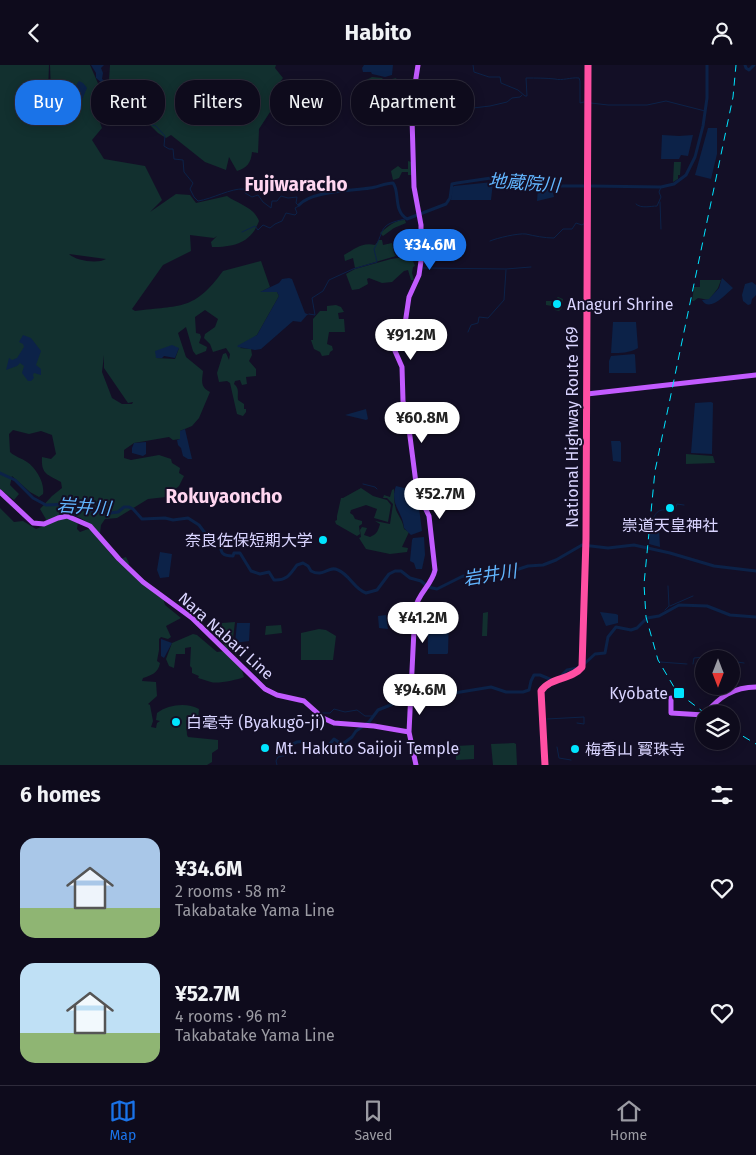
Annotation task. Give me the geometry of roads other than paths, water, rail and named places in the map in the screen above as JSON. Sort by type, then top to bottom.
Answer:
[{"type":"highway","name":"National Highway Route 169","points":[[545,765],[541,691],[547,685],[578,671],[582,665],[586,546],[588,65]]},
{"type":"main road","points":[[416,765],[409,732],[415,609],[418,598],[433,577],[435,570],[430,520],[417,491],[408,421],[403,401],[402,367],[395,351],[405,324],[410,294],[420,271],[421,231],[414,187],[412,110],[418,65]]},
{"type":"main road","points":[[586,394],[756,375]]},
{"type":"main road","name":"Nara Nabari Line","points":[[0,492],[33,523],[44,524],[68,516],[90,527],[143,582],[192,618],[265,689],[277,695],[304,701],[323,718],[334,723],[367,725],[409,732]]},
{"type":"main road","points":[[713,705],[730,692],[740,688],[756,687]]},
{"type":"main road","points":[[671,699],[671,713],[695,714]]},
{"type":"water","points":[[91,65],[104,65],[101,68],[104,80],[96,78],[96,73]]},
{"type":"water","points":[[364,65],[393,65],[392,75],[385,77],[372,74],[371,72],[363,72],[362,68]]},
{"type":"water","points":[[81,82],[87,88],[81,102]]},
{"type":"water","points":[[708,128],[717,128],[717,154],[711,179],[695,175]]},
{"type":"water","points":[[662,135],[693,135],[688,156],[681,155],[679,159],[661,159]]},
{"type":"water","points":[[493,182],[491,200],[451,200],[452,188],[454,186]]},
{"type":"water","points":[[538,188],[552,188],[554,197],[537,201]]},
{"type":"water","points":[[722,278],[733,288],[713,304],[705,304],[702,300],[709,299],[719,288]]},
{"type":"water","points":[[282,279],[292,279],[305,313],[309,315],[301,322],[293,321],[261,349],[255,350],[238,347],[257,335],[279,296],[277,292],[260,292],[279,283]]},
{"type":"water","points":[[752,282],[756,285],[756,295],[752,299],[751,304],[748,305],[743,301],[742,295],[745,284]]},
{"type":"water","points":[[613,322],[636,322],[638,348],[628,352],[611,353]]},
{"type":"water","points":[[23,335],[31,338],[41,351],[36,365],[41,369],[41,375],[34,373],[34,378],[31,381],[28,381],[22,373],[24,366],[20,363],[6,370],[9,358],[12,360],[17,358],[24,347],[19,342]]},
{"type":"water","points":[[172,345],[179,348],[175,358],[164,356],[156,358],[155,351]]},
{"type":"water","points":[[634,354],[636,373],[609,373],[611,356]]},
{"type":"water","points":[[695,403],[713,403],[712,454],[691,453]]},
{"type":"water","points":[[366,409],[368,419],[366,420],[345,415]]},
{"type":"water","points":[[185,429],[192,459],[183,456],[178,445],[177,440],[180,439],[180,431]]},
{"type":"water","points":[[611,441],[620,441],[621,443],[621,462],[613,461]]},
{"type":"water","points":[[146,442],[146,454],[143,456],[132,453],[134,443]]},
{"type":"water","points":[[396,486],[408,489],[419,508],[422,531],[411,535],[404,528],[394,498]]},
{"type":"water","points":[[650,528],[659,529],[660,547],[649,544]]},
{"type":"water","points":[[424,537],[425,555],[422,569],[416,569],[414,563],[410,561],[412,540],[413,538]]},
{"type":"water","points":[[160,552],[172,554],[169,577],[160,578],[157,570]]},
{"type":"water","points":[[600,612],[618,615],[618,623],[606,626]]},
{"type":"water","points":[[386,615],[388,629],[379,628],[378,616]]},
{"type":"water","points":[[429,615],[449,616],[447,654],[428,654]]},
{"type":"water","points":[[237,623],[250,623],[249,641],[235,643]]},
{"type":"water","points":[[161,639],[172,643],[164,658],[161,656]]},
{"type":"waterway","points":[[473,65],[474,72],[489,77],[500,77],[501,83],[518,90],[525,96],[527,96],[526,78],[561,80],[579,78],[580,103],[584,102]]},
{"type":"waterway","name":"地蔵院川","points":[[590,186],[661,187],[674,184],[686,175],[695,157],[703,126],[707,98],[707,65]]},
{"type":"waterway","name":"地蔵院川","points":[[745,65],[749,70],[754,65]]},
{"type":"waterway","points":[[474,108],[507,102],[512,98],[522,95]]},
{"type":"waterway","points":[[591,103],[647,105],[666,101],[705,111]]},
{"type":"waterway","points":[[153,125],[165,136],[164,146],[173,149],[174,159],[183,160],[184,172],[193,183],[190,189],[198,201],[239,189],[244,189],[245,193],[252,197],[258,195],[271,208],[272,201],[277,201],[281,196],[288,198],[297,197],[296,203],[299,206],[295,208],[297,213],[295,215],[286,213],[282,221],[270,228],[263,225],[258,230],[255,226],[242,232]]},
{"type":"waterway","name":"地蔵院川","points":[[299,205],[305,200],[322,194],[393,183],[398,206],[407,219],[446,204],[450,198],[452,184],[457,183],[491,178],[528,186],[586,186]]},
{"type":"waterway","points":[[636,204],[643,207],[657,206],[661,197],[659,192],[661,187]]},
{"type":"waterway","points":[[660,202],[661,229]]},
{"type":"waterway","points":[[309,314],[315,315],[312,298],[323,291],[329,280],[353,269],[377,262],[374,249],[384,229],[390,223],[405,219]]},
{"type":"waterway","points":[[490,241],[522,234],[554,238],[563,229],[572,229],[576,223],[582,225],[585,223]]},
{"type":"waterway","points":[[423,268],[506,269],[531,267]]},
{"type":"waterway","points":[[468,332],[471,325],[478,323],[479,317],[488,318],[504,300],[506,270]]},
{"type":"waterway","name":"岩井川","points":[[0,473],[15,480],[33,498],[46,505],[69,504],[85,510],[110,513],[118,512],[124,507],[129,507],[142,519],[165,518],[173,520],[188,518],[199,525],[205,533],[219,541],[223,554],[233,556],[234,553],[240,553],[251,571],[260,574],[269,572],[274,580],[285,578],[297,565],[303,563],[315,573],[331,569],[338,570],[366,593],[377,590],[389,574],[395,571],[401,571],[410,578],[421,581],[428,587],[437,589],[463,576],[492,578],[528,566],[543,565],[582,545],[608,548],[634,545],[714,566],[756,571]]},
{"type":"waterway","points":[[363,484],[377,489]]},
{"type":"waterway","points":[[639,528],[645,528],[651,524],[657,512],[663,510],[671,511],[675,509],[677,504],[684,505]]},
{"type":"waterway","points":[[665,610],[669,606],[668,586]]},
{"type":"waterway","points":[[670,606],[693,596]]},
{"type":"waterway","points":[[583,665],[595,654],[605,653],[608,637],[616,627],[631,630],[637,628],[647,618],[659,616],[679,605],[707,606],[730,615],[756,617]]},
{"type":"waterway","points":[[693,664],[695,658]]},
{"type":"waterway","points":[[660,662],[687,664]]},
{"type":"waterway","points":[[740,662],[744,663]]},
{"type":"waterway","points":[[560,677],[567,670],[578,668]]},
{"type":"waterway","points":[[290,747],[300,742],[317,749],[328,746],[334,739],[344,743],[369,722],[378,710],[408,698],[424,698],[491,687],[506,692],[523,692],[529,690],[534,675],[540,675],[552,680]]},
{"type":"waterway","points":[[322,713],[330,713],[334,709],[345,712],[357,710],[365,716],[373,716]]},
{"type":"waterway","points":[[547,719],[584,717],[584,724],[577,723]]},
{"type":"waterway","points":[[277,765],[278,757],[288,755],[290,747]]},
{"type":"waterway","points":[[557,747],[559,758],[571,760]]},
{"type":"railway","points":[[695,706],[674,687],[658,660],[646,617],[644,584],[655,471],[733,97],[736,65]]},
{"type":"railway","points":[[740,734],[756,744]]},
{"type":"place","name":"Anaguri Shrine","points":[[557,304]]},
{"type":"place","name":"崇道天皇神社","points":[[670,508]]},
{"type":"place","name":"奈良佐保短期大学","points":[[323,540]]},
{"type":"place","name":"Kyōbate","points":[[679,693]]},
{"type":"place","name":"白毫寺 (Byakugō-ji)","points":[[176,722]]},
{"type":"place","name":"Mt. Hakuto Saijoji Temple","points":[[265,748]]},
{"type":"place","name":"梅香山 寳珠寺","points":[[575,749]]},
{"type":"district","name":"Fujiwaracho","points":[[296,184]]},
{"type":"district","name":"Rokuyaoncho","points":[[224,496]]}]
